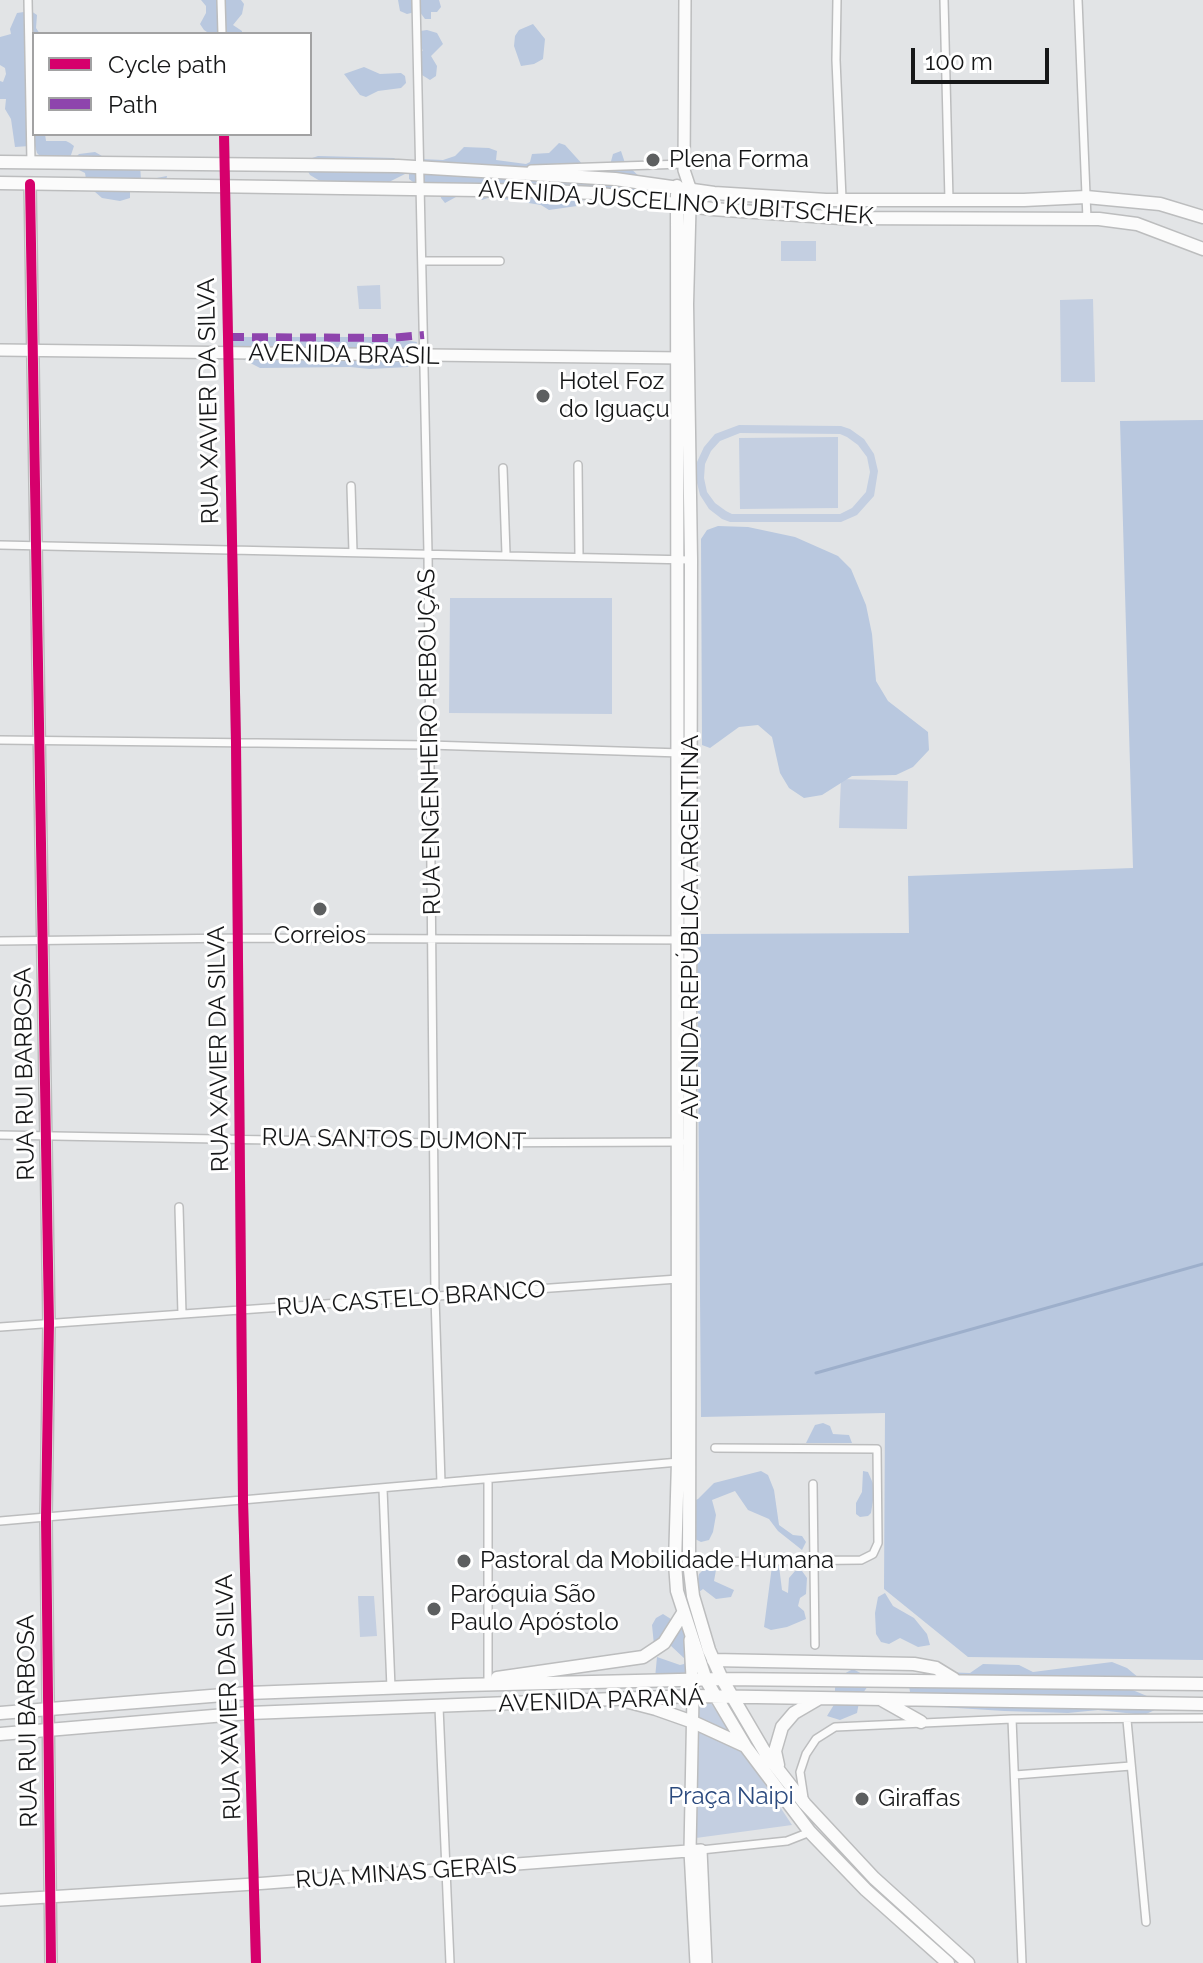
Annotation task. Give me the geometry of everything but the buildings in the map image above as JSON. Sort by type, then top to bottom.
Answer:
[{"type":"main road","name":"AVENIDA JUSCELINO KUBITSCHEK","points":[[0,162],[225,163],[491,171],[684,187],[714,193],[842,199],[1086,197],[1160,204],[1203,217]]},
{"type":"main road","name":"AVENIDA JUSCELINO KUBITSCHEK","points":[[0,183],[594,193],[682,206],[841,218],[1087,219],[1137,224],[1203,249]]},
{"type":"main road","name":"AVENIDA REPÚBLICA ARGENTINA","points":[[684,187],[684,1462],[675,1563],[677,1591],[699,1680]]},
{"type":"main road","name":"AVENIDA REPÚBLICA ARGENTINA","points":[[684,1142],[678,1279],[689,1562],[693,1596],[713,1660],[730,1696],[805,1804],[874,1878],[968,1963]]},
{"type":"main road","points":[[463,1685],[643,1657],[664,1643],[683,1613]]},
{"type":"main road","points":[[713,1660],[914,1664],[936,1668],[957,1681]]},
{"type":"main road","name":"AVENIDA PARANÁ","points":[[0,1713],[248,1693],[463,1685],[722,1679],[1203,1684]]},
{"type":"main road","points":[[699,1680],[714,1696],[746,1747],[810,1832],[866,1890],[948,1963]]},
{"type":"main road","name":"AVENIDA PARANÁ","points":[[0,1734],[249,1713],[693,1696],[1203,1704]]},
{"type":"main road","points":[[780,1772],[775,1751],[782,1727],[794,1713],[822,1697]]},
{"type":"main road","points":[[879,1698],[921,1722]]},
{"type":"main road","points":[[612,1699],[693,1722],[746,1747]]},
{"type":"street","points":[[28,0],[31,162]]},
{"type":"street","points":[[221,0],[222,32]]},
{"type":"street","name":"RUA ENGENHEIRO REBOUÇAS","points":[[416,0],[428,553],[435,1297],[441,1483]]},
{"type":"street","name":"AVENIDA REPÚBLICA ARGENTINA","points":[[684,187],[685,0]]},
{"type":"street","points":[[837,0],[836,60],[842,199]]},
{"type":"street","points":[[944,0],[949,200]]},
{"type":"street","points":[[1078,0],[1087,219]]},
{"type":"street","name":"RUA XAVIER DA SILVA","points":[[224,136],[236,743],[243,1500],[256,1963]]},
{"type":"street","name":"AVENIDA JUSCELINO KUBITSCHEK","points":[[491,171],[684,167]]},
{"type":"street","name":"RUA RUI BARBOSA","points":[[30,184],[49,1323],[46,1731],[51,1963]]},
{"type":"street","points":[[422,261],[500,261]]},
{"type":"street","name":"AVENIDA BRASIL","points":[[0,350],[682,358]]},
{"type":"street","points":[[578,465],[579,556]]},
{"type":"street","points":[[503,468],[506,554]]},
{"type":"street","points":[[351,486],[353,552]]},
{"type":"street","points":[[0,545],[684,559]]},
{"type":"street","points":[[0,740],[429,745],[684,753]]},
{"type":"street","points":[[0,941],[238,938],[684,940]]},
{"type":"street","name":"RUA SANTOS DUMONT","points":[[0,1135],[434,1143],[684,1142]]},
{"type":"street","points":[[179,1207],[182,1314]]},
{"type":"street","name":"RUA CASTELO BRANCO","points":[[0,1327],[678,1279]]},
{"type":"street","points":[[689,1562],[861,1560],[873,1554],[878,1543],[877,1449],[715,1448]]},
{"type":"street","points":[[0,1521],[684,1462]]},
{"type":"street","points":[[488,1479],[488,1679]]},
{"type":"street","points":[[813,1484],[815,1645]]},
{"type":"street","points":[[383,1489],[391,1688]]},
{"type":"street","name":"AVENIDA REPÚBLICA ARGENTINA","points":[[696,1963],[693,1696],[699,1680]]},
{"type":"street","points":[[439,1707],[450,1963]]},
{"type":"street","points":[[805,1804],[800,1772],[806,1754],[816,1739],[835,1727],[1012,1719],[1203,1718]]},
{"type":"street","points":[[1012,1719],[1022,1963]]},
{"type":"street","points":[[1127,1720],[1146,1922]]},
{"type":"street","points":[[1015,1775],[1131,1766]]},
{"type":"street","name":"RUA MINAS GERAIS","points":[[0,1900],[696,1851],[787,1841],[810,1832]]},
{"type":"street","name":"AVENIDA REPÚBLICA ARGENTINA","points":[[696,1851],[706,1963]]},
{"type":"green space","points":[[781,241],[816,241],[816,261],[781,261]]},
{"type":"green space","points":[[380,285],[381,309],[359,309],[357,286]]},
{"type":"green space","points":[[1093,299],[1095,382],[1061,382],[1060,300]]},
{"type":"green space","points":[[739,425],[841,426],[850,429],[864,439],[874,454],[878,471],[874,496],[857,515],[841,522],[730,522],[722,519],[709,509],[700,495],[696,479],[697,462],[715,434]],"holes":[[[740,433],[840,434],[858,445],[867,457],[870,472],[866,492],[852,508],[840,514],[732,514],[715,503],[707,492],[705,464],[720,441]]]},
{"type":"green space","points":[[838,437],[838,508],[740,509],[739,438]]},
{"type":"green space","points":[[450,598],[612,598],[612,714],[449,713]]},
{"type":"green space","points":[[841,779],[908,781],[907,829],[839,828]]},
{"type":"green space","points":[[358,1596],[374,1596],[377,1636],[360,1637]]},
{"type":"green space","name":"Praça Naipi","points":[[711,1703],[792,1825],[696,1838],[697,1704]]},
{"type":"shaded area","points":[[201,0],[241,0],[244,4],[242,14],[233,25],[242,32],[204,30],[200,24],[206,6]]},
{"type":"shaded area","points":[[398,0],[439,0],[441,7],[437,12],[431,12],[431,19],[425,19],[419,11],[407,14],[400,11]]},
{"type":"shaded area","points":[[31,11],[37,15],[39,32],[32,32],[32,136],[45,136],[46,141],[70,143],[74,146],[70,158],[43,159],[37,153],[33,139],[29,146],[15,147],[11,119],[5,109],[6,99],[0,99],[0,81],[3,82],[6,74],[5,68],[0,65],[0,37],[11,34],[17,13]]},
{"type":"shaded area","points":[[533,24],[545,39],[543,59],[521,66],[514,46],[515,36],[519,30]]},
{"type":"shaded area","points":[[420,31],[437,33],[443,44],[431,56],[437,66],[436,76],[430,80],[422,75],[419,68],[423,50],[418,47]]},
{"type":"shaded area","points":[[364,67],[380,74],[401,73],[406,83],[401,88],[378,91],[366,97],[360,95],[344,74]]},
{"type":"shaded area","points":[[559,143],[565,145],[584,166],[610,165],[613,154],[621,151],[625,163],[645,182],[643,192],[634,197],[587,197],[577,206],[549,210],[541,205],[491,197],[482,200],[465,192],[445,203],[440,191],[425,191],[409,179],[409,163],[420,159],[443,160],[455,156],[464,147],[489,148],[497,151],[496,160],[526,164],[530,162],[532,154],[549,153]]},
{"type":"shaded area","points":[[95,152],[109,160],[140,163],[141,181],[167,176],[165,186],[130,189],[130,198],[120,201],[102,198],[87,185],[85,173],[77,169],[76,164],[79,154]]},
{"type":"shaded area","points":[[318,156],[394,158],[405,166],[405,174],[389,182],[349,185],[320,181],[310,175],[305,166],[309,159]]},
{"type":"shaded area","points":[[229,337],[383,337],[417,342],[408,367],[260,368],[229,352]]},
{"type":"shaded area","points":[[1203,420],[1203,1660],[968,1657],[884,1589],[885,1413],[701,1417],[697,934],[909,933],[908,876],[1133,868],[1120,421]]},
{"type":"shaded area","points":[[718,526],[748,527],[795,537],[838,556],[851,569],[866,605],[876,681],[888,701],[928,732],[929,750],[913,767],[896,775],[852,776],[822,795],[804,798],[789,788],[780,773],[772,737],[758,725],[739,727],[710,748],[702,745],[701,539],[707,530]]},
{"type":"shaded area","points":[[823,1423],[830,1426],[833,1434],[849,1435],[852,1443],[806,1443],[815,1425]]},
{"type":"shaded area","points":[[761,1471],[768,1475],[774,1490],[779,1525],[793,1535],[802,1536],[806,1542],[802,1550],[778,1531],[769,1519],[748,1510],[735,1491],[712,1500],[716,1515],[709,1540],[701,1542],[693,1538],[680,1558],[679,1512],[683,1505],[698,1499],[714,1483]]},
{"type":"shaded area","points":[[863,1471],[868,1472],[875,1488],[871,1513],[860,1517],[856,1514],[856,1503],[862,1492]]},
{"type":"shaded area","points":[[708,1565],[716,1570],[714,1581],[734,1590],[731,1597],[716,1599],[703,1589],[699,1592],[696,1590],[699,1574]]},
{"type":"shaded area","points":[[772,1566],[779,1566],[782,1590],[788,1593],[789,1578],[795,1571],[802,1571],[807,1578],[806,1594],[800,1598],[798,1606],[804,1611],[806,1619],[771,1630],[764,1627]]},
{"type":"shaded area","points":[[885,1593],[893,1606],[914,1618],[927,1634],[930,1645],[918,1647],[900,1638],[889,1644],[881,1642],[876,1634],[875,1613],[878,1597]]},
{"type":"shaded area","points":[[663,1614],[682,1626],[687,1634],[687,1671],[684,1676],[655,1678],[657,1657],[680,1665],[684,1664],[685,1659],[670,1645],[654,1645],[652,1625]]},
{"type":"shaded area","points":[[1112,1662],[1127,1668],[1139,1678],[1130,1689],[1147,1696],[1159,1708],[1144,1715],[1098,1710],[1068,1713],[1004,1711],[926,1706],[911,1699],[909,1685],[940,1672],[970,1673],[983,1664],[1019,1665],[1033,1672]]},
{"type":"shaded area","points":[[853,1669],[864,1675],[868,1686],[860,1697],[857,1713],[840,1720],[827,1716],[835,1703],[835,1687],[840,1676]]},
{"type":"waterway","points":[[816,1373],[1203,1264]]},
{"type":"marked path","points":[[228,337],[391,338],[424,335]]},
{"type":"cycle path","points":[[224,136],[236,743],[243,1500],[256,1963]]},
{"type":"cycle path","points":[[30,184],[49,1323],[46,1518],[51,1963]]},
{"type":"place","name":"Plena Forma","points":[[653,160]]},
{"type":"place","name":"Hotel Foz do Iguaçu","points":[[543,396]]},
{"type":"place","name":"Correios","points":[[320,909]]},
{"type":"place","name":"Pastoral da Mobilidade Humana","points":[[464,1561]]},
{"type":"place","name":"Paróquia São Paulo Apóstolo","points":[[434,1609]]},
{"type":"place","name":"Giraffas","points":[[862,1799]]}]
